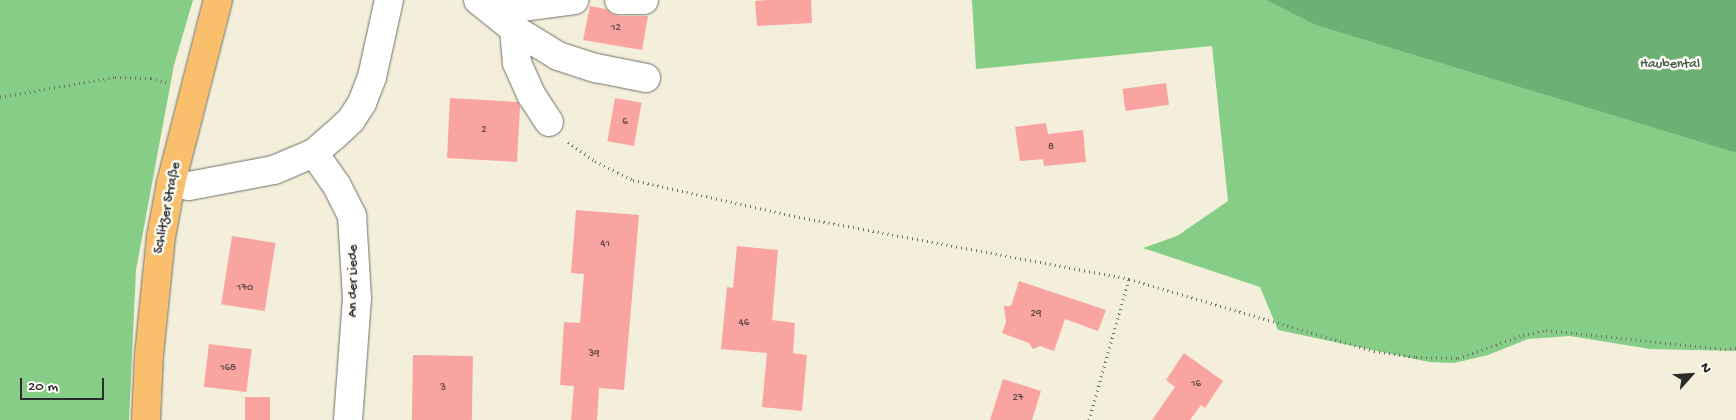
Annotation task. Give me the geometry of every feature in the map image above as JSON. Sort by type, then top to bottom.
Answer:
[{"type":"main road","name":"Schlitzer Straße","points":[[146,420],[154,291],[161,237],[171,183],[218,0]]},
{"type":"street","points":[[171,183],[189,186],[246,177],[293,164],[314,153],[351,120],[362,103],[372,77],[389,0]]},
{"type":"street","points":[[485,6],[574,0]]},
{"type":"street","points":[[619,0],[644,0]]},
{"type":"street","points":[[485,6],[514,29],[558,56],[596,68],[646,78]]},
{"type":"street","points":[[514,29],[517,63],[532,96],[549,122]]},
{"type":"street","name":"An der Liede","points":[[314,153],[337,186],[352,216],[357,298],[348,420]]},
{"type":"path","points":[[0,97],[115,77],[151,78],[194,91]]},
{"type":"path","points":[[549,122],[571,145],[596,161],[633,180],[818,220],[1128,279],[1366,349],[1416,357],[1458,358],[1523,335],[1546,330],[1725,349],[1736,348]]},
{"type":"path","points":[[1089,420],[1128,279]]},
{"type":"green space","points":[[0,0],[193,0],[174,65],[136,270],[129,420],[0,420]]},
{"type":"green space","points":[[972,0],[1266,0],[1315,25],[1736,153],[1736,351],[1650,349],[1570,336],[1528,339],[1488,355],[1454,363],[1429,362],[1278,330],[1260,287],[1143,248],[1177,236],[1228,201],[1212,46],[976,69]]},
{"type":"green space","name":"Haubental","points":[[1266,0],[1736,0],[1736,153],[1315,25]]},
{"type":"building","points":[[811,0],[812,23],[757,26],[755,1]]},
{"type":"building","points":[[590,6],[606,9],[612,14],[619,16],[648,16],[642,50],[583,40]]},
{"type":"building","points":[[1166,83],[1169,105],[1125,111],[1122,89]]},
{"type":"building","points":[[450,98],[518,102],[520,107],[517,162],[447,158]]},
{"type":"building","points":[[615,98],[642,103],[634,146],[607,141]]},
{"type":"building","points":[[1046,123],[1048,134],[1083,130],[1086,162],[1044,166],[1043,159],[1020,161],[1015,127]]},
{"type":"building","points":[[576,210],[639,215],[624,390],[599,388],[597,420],[571,420],[574,386],[560,385],[564,322],[580,323],[584,274],[571,273]]},
{"type":"building","points":[[232,236],[275,243],[265,311],[221,304]]},
{"type":"building","points":[[737,246],[778,250],[772,320],[795,323],[793,353],[807,355],[802,411],[762,407],[767,353],[721,349],[727,287],[733,288]]},
{"type":"building","points":[[1019,281],[1106,310],[1098,331],[1065,319],[1054,351],[1040,346],[1033,349],[1029,343],[1002,333],[1006,322],[1004,306],[1011,306]]},
{"type":"building","points":[[209,344],[252,349],[246,392],[204,387]]},
{"type":"building","points":[[1184,353],[1223,381],[1205,408],[1201,405],[1190,420],[1152,420],[1175,387],[1166,380]]},
{"type":"building","points":[[413,355],[473,356],[472,420],[412,420]]},
{"type":"building","points":[[1003,379],[1041,391],[1032,420],[990,420]]},
{"type":"building","points":[[245,397],[270,397],[270,420],[245,420]]}]
